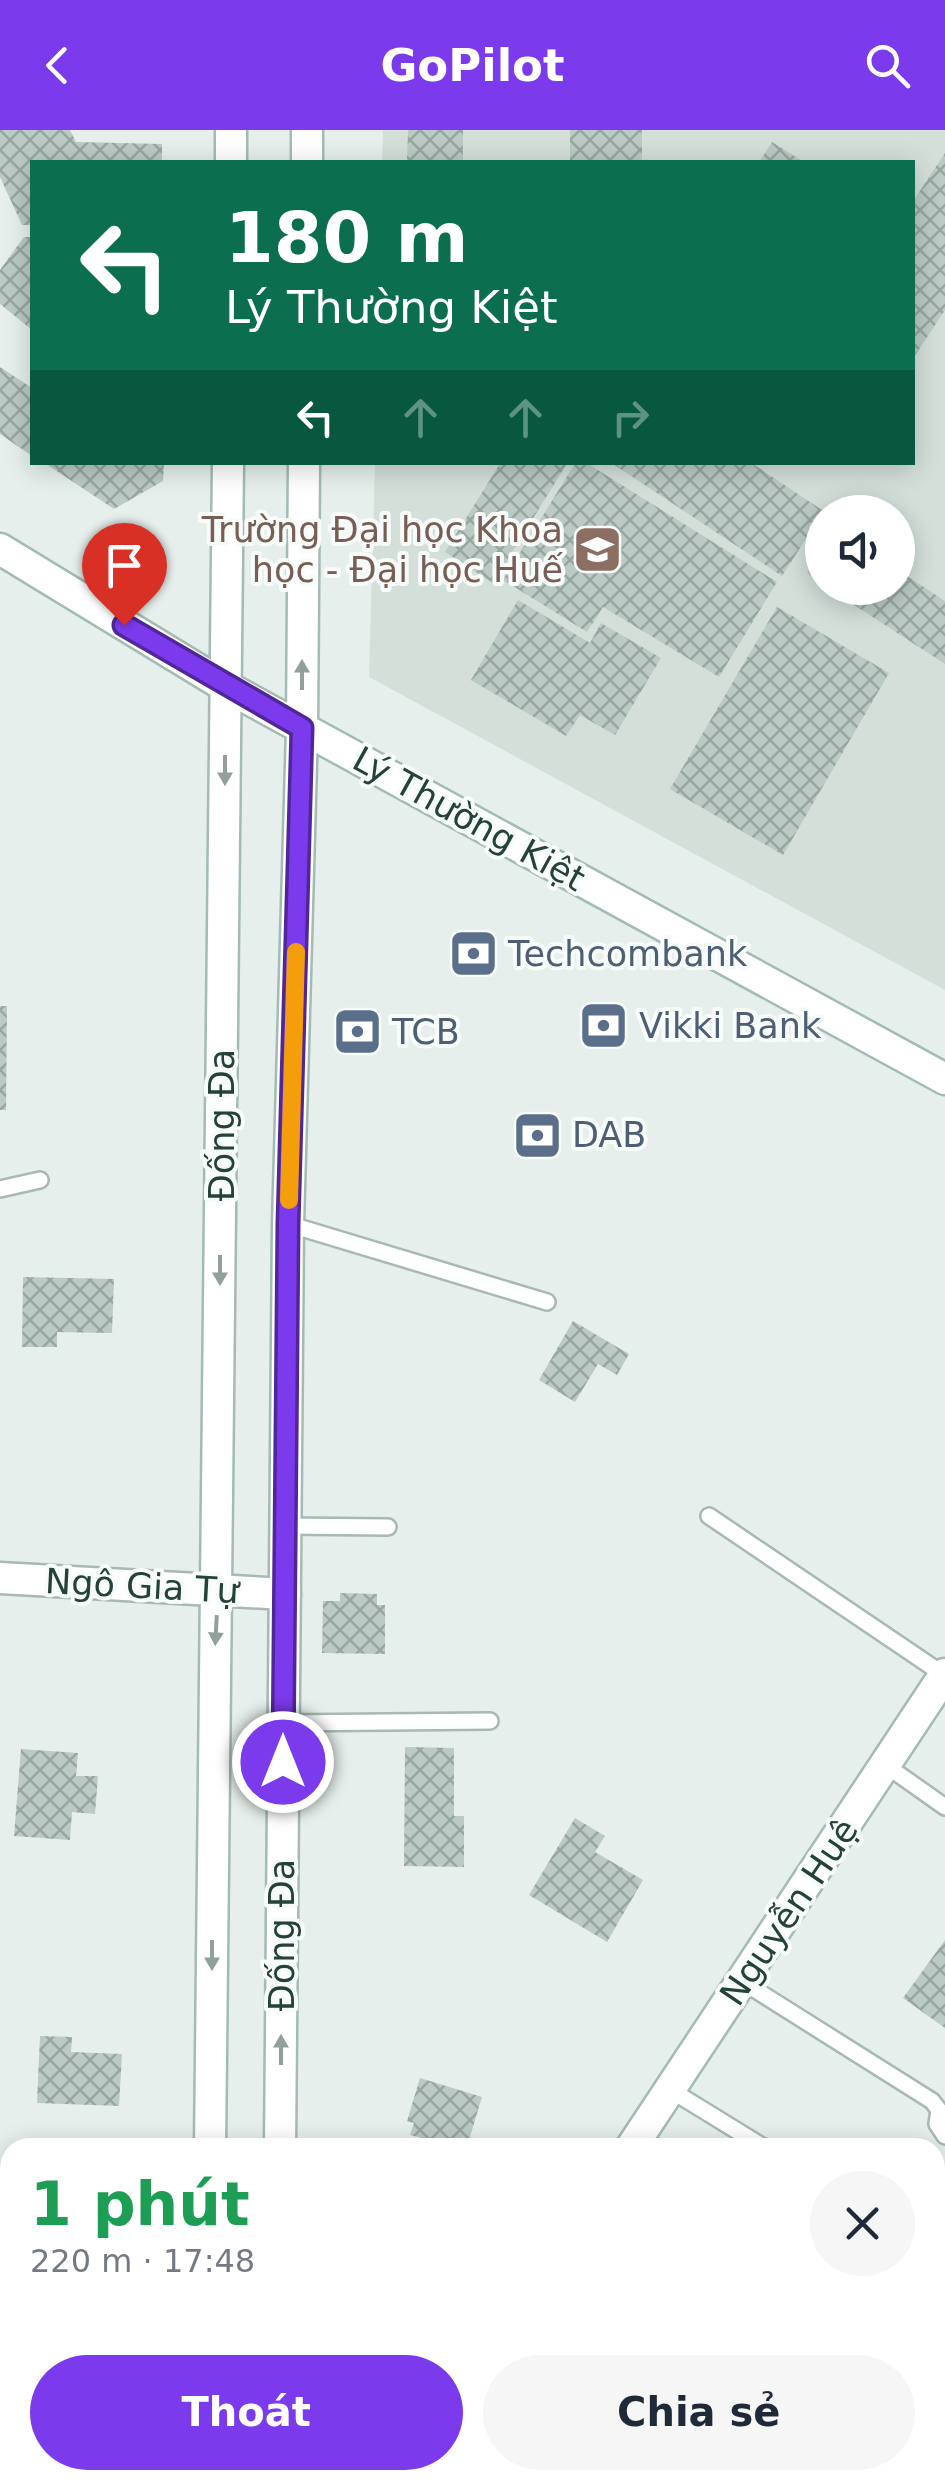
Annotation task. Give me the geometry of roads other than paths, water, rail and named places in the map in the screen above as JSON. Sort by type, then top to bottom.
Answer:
[{"type":"street","points":[[231,130],[231,160]]},
{"type":"street","points":[[307,130],[307,160]]},
{"type":"street","name":"Đống Đa","points":[[210,2138],[228,465]]},
{"type":"street","name":"Đống Đa","points":[[280,2138],[288,1224],[302,728],[304,465]]},
{"type":"street","name":"Lý Thường Kiệt","points":[[0,548],[225,686],[945,1079]]},
{"type":"street","name":"Ngô Gia Tự","points":[[0,1578],[285,1594]]},
{"type":"street","name":"Nguyễn Huệ","points":[[636,2138],[945,1674]]},
{"type":"lane","points":[[0,1189],[40,1180]]},
{"type":"lane","points":[[288,1224],[547,1302]]},
{"type":"lane","points":[[708,1516],[945,1674]]},
{"type":"lane","points":[[284,1526],[388,1527]]},
{"type":"lane","points":[[284,1723],[490,1721]]},
{"type":"lane","points":[[887,1766],[945,1807]]},
{"type":"lane","points":[[743,1982],[932,2101],[938,2106],[937,2124],[945,2136]]},
{"type":"lane","points":[[669,2088],[750,2138]]},
{"type":"place","name":"Trường Đại học Khoa học - Đại học Huế","points":[[598,550]]},
{"type":"place","name":"Techcombank","points":[[473,954]]},
{"type":"place","name":"Vikki Bank","points":[[604,1026]]},
{"type":"place","name":"TCB","points":[[357,1032]]},
{"type":"place","name":"DAB","points":[[537,1135]]}]
